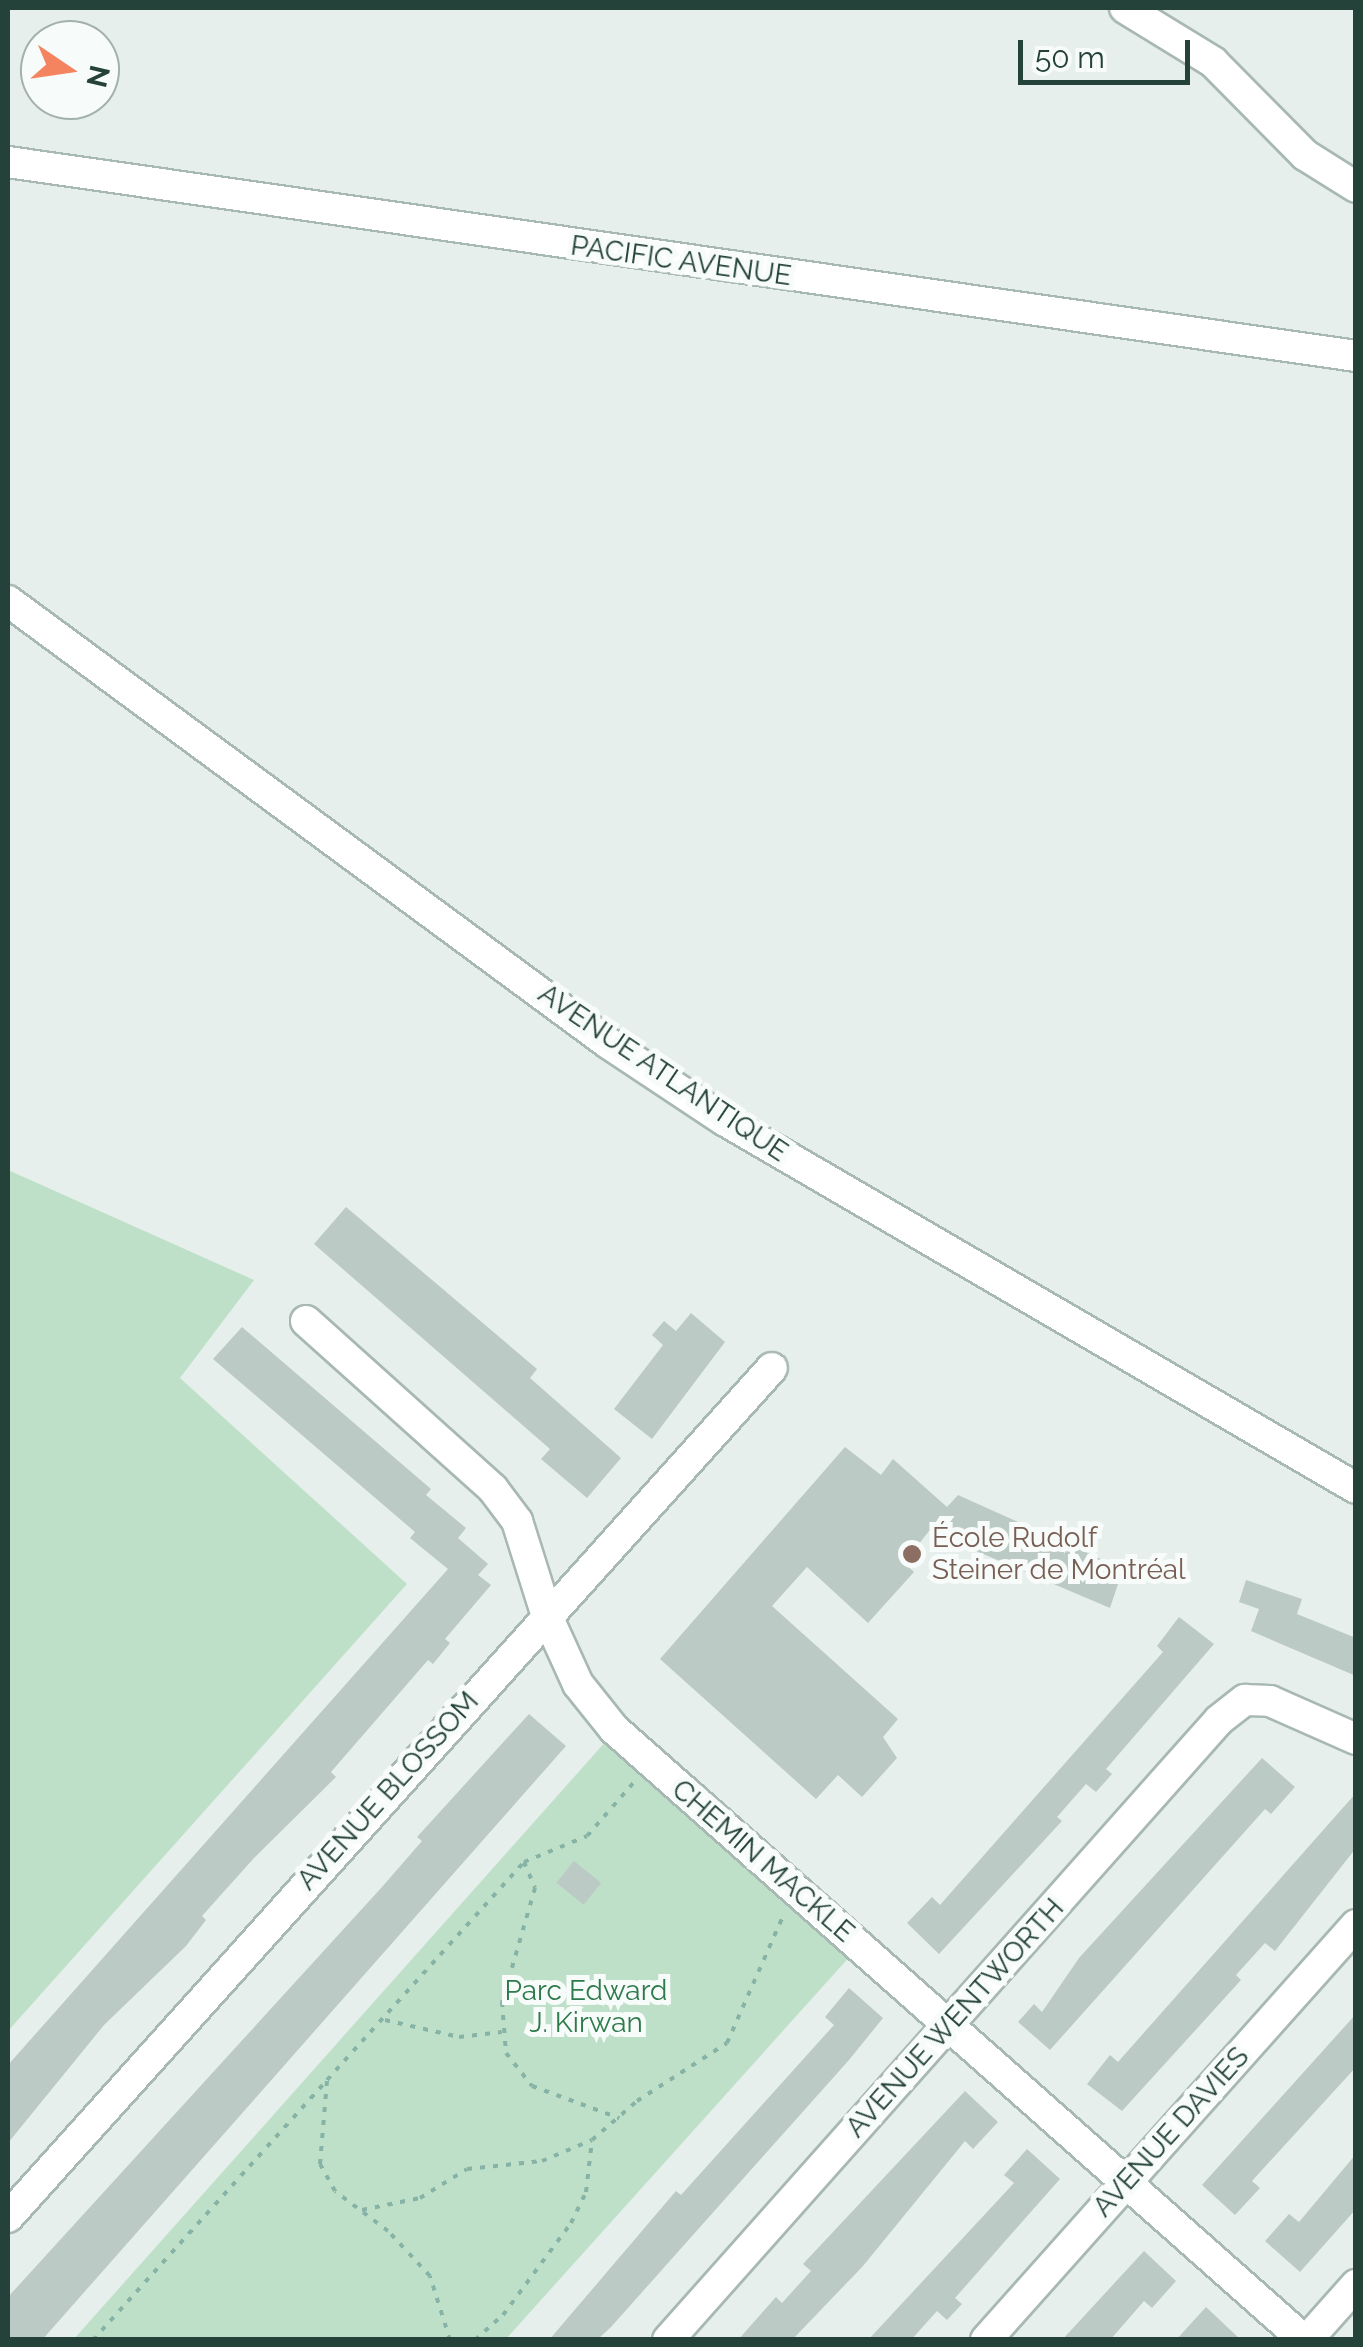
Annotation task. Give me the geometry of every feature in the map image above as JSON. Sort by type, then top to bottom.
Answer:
[{"type":"street","points":[[1125,8],[1213,62],[1305,154],[1356,187]]},
{"type":"street","name":"PACIFIC AVENUE","points":[[8,162],[1356,356]]},
{"type":"street","name":"AVENUE ATLANTIQUE","points":[[8,601],[608,1043],[724,1120],[1356,1488]]},
{"type":"street","name":"CHEMIN MACKLE","points":[[306,1321],[493,1490],[517,1522],[547,1616],[578,1684],[651,1762],[1306,2340]]},
{"type":"street","name":"AVENUE BLOSSOM","points":[[8,2217],[772,1368]]},
{"type":"street","name":"AVENUE WENTWORTH","points":[[668,2340],[1219,1720],[1245,1700],[1270,1701],[1356,1739]]},
{"type":"street","name":"AVENUE DAVIES","points":[[986,2340],[1356,1925]]},
{"type":"street","points":[[1306,2340],[1356,2285]]},
{"type":"path","points":[[93,2340],[524,1862],[587,1836],[651,1762]]},
{"type":"path","points":[[524,1862],[535,1888],[502,2002],[506,2053],[532,2086],[619,2118]]},
{"type":"path","points":[[361,2210],[420,2198],[468,2169],[542,2161],[592,2140],[727,2043],[796,1890]]},
{"type":"path","points":[[385,2020],[459,2036],[502,2032]]},
{"type":"path","points":[[327,2080],[320,2164],[335,2191],[361,2210],[430,2276],[450,2340]]},
{"type":"path","points":[[475,2340],[503,2315],[571,2223],[586,2192],[592,2140]]},
{"type":"green space","points":[[8,1170],[254,1280],[180,1378],[407,1584],[8,2031]]},
{"type":"green space","name":"Parc Edward J. Kirwan","points":[[607,1740],[852,1954],[506,2339],[73,2340]]},
{"type":"building","points":[[346,1207],[537,1369],[530,1378],[621,1458],[587,1498],[541,1459],[550,1449],[314,1244]]},
{"type":"building","points":[[691,1313],[725,1342],[652,1439],[614,1409],[663,1345],[652,1335],[664,1321],[676,1331]]},
{"type":"building","points":[[242,1327],[431,1489],[426,1495],[466,1528],[458,1538],[488,1564],[478,1575],[491,1585],[445,1639],[450,1643],[433,1664],[428,1660],[331,1772],[336,1777],[202,1916],[206,1920],[186,1946],[104,2025],[8,2143],[8,2065],[448,1569],[410,1538],[415,1532],[213,1359]]},
{"type":"building","points":[[845,1447],[881,1475],[893,1459],[947,1507],[958,1495],[1123,1569],[1110,1608],[929,1531],[904,1563],[914,1572],[868,1623],[807,1567],[772,1606],[898,1719],[883,1737],[897,1758],[862,1797],[838,1775],[816,1799],[660,1659]]},
{"type":"building","points":[[1246,1580],[1302,1599],[1297,1614],[1356,1638],[1356,1676],[1251,1631],[1259,1609],[1239,1602]]},
{"type":"building","points":[[1179,1617],[1214,1644],[1106,1769],[1112,1774],[1096,1792],[1086,1784],[1057,1817],[1062,1821],[939,1954],[907,1923],[932,1897],[940,1905],[1163,1652],[1157,1646]]},
{"type":"building","points":[[529,1714],[566,1746],[42,2340],[8,2340],[8,2297],[382,1887],[422,1841],[417,1837]]},
{"type":"building","points":[[1262,1758],[1295,1787],[1271,1814],[1265,1809],[1050,2050],[1018,2022],[1034,2004],[1042,2012],[1079,1958]]},
{"type":"building","points":[[1356,1793],[1356,1848],[1275,1951],[1265,1943],[1236,1975],[1241,1980],[1122,2111],[1087,2084],[1110,2055],[1118,2062]]},
{"type":"building","points":[[574,1861],[601,1883],[584,1905],[556,1883]]},
{"type":"building","points":[[849,1988],[883,2018],[849,2060],[611,2327],[597,2340],[549,2340],[676,2191],[681,2195],[834,2025],[825,2017]]},
{"type":"building","points":[[1356,2014],[1356,2067],[1252,2181],[1260,2188],[1235,2215],[1202,2185]]},
{"type":"building","points":[[965,2091],[998,2122],[973,2149],[965,2141],[863,2266],[792,2340],[738,2340],[776,2297],[782,2303],[811,2271],[803,2264]]},
{"type":"building","points":[[1027,2149],[1060,2179],[955,2298],[962,2304],[947,2320],[937,2311],[911,2340],[868,2340],[1014,2183],[1004,2175]]},
{"type":"building","points":[[1356,2154],[1356,2209],[1300,2272],[1265,2241],[1289,2214],[1299,2222]]},
{"type":"building","points":[[1144,2251],[1176,2281],[1152,2308],[1144,2301],[1110,2340],[1062,2340]]},
{"type":"building","points":[[1206,2307],[1241,2340],[1176,2340]]},
{"type":"place","name":"École Rudolf Steiner de Montréal","points":[[912,1554]]}]
